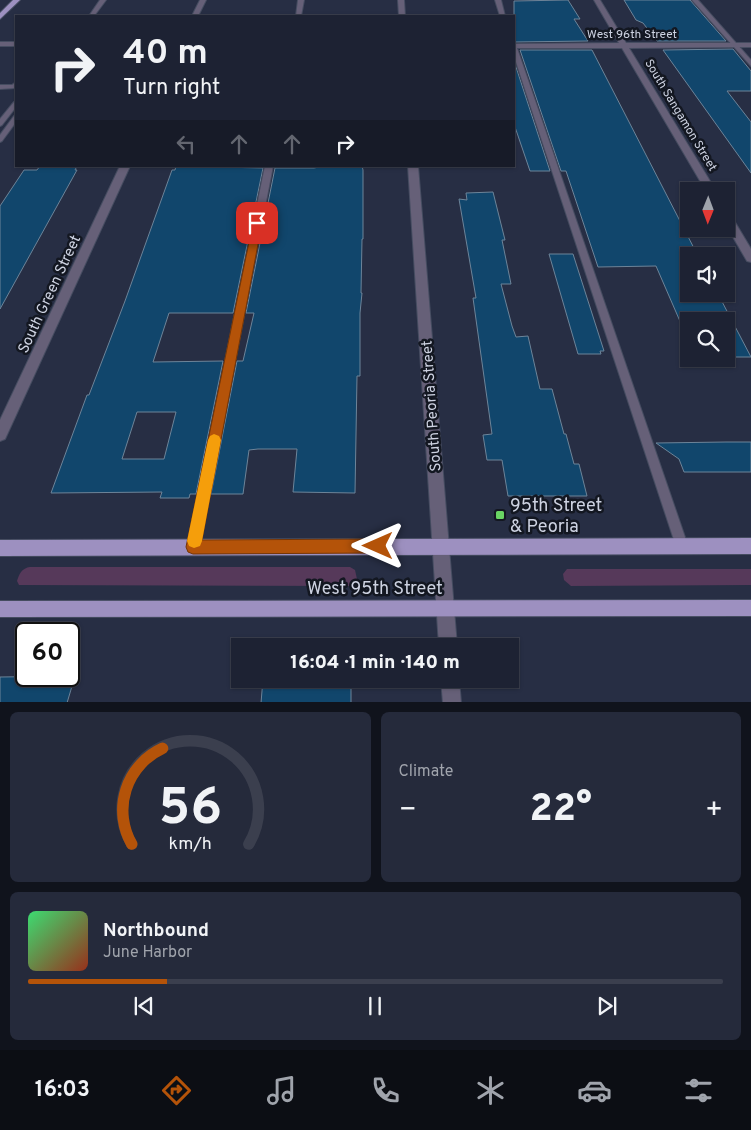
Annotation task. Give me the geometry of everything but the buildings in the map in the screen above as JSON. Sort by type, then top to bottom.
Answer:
[{"type":"main road","points":[[0,17],[16,0]]},
{"type":"main road","points":[[0,548],[751,546]]},
{"type":"main road","name":"West 95th Street","points":[[0,609],[751,608]]},
{"type":"street","points":[[196,15],[203,0]]},
{"type":"street","points":[[401,0],[402,15]]},
{"type":"street","name":"South Sangamon Street","points":[[597,0],[706,182]]},
{"type":"street","points":[[0,44],[15,44]]},
{"type":"street","name":"West 96th Street","points":[[515,47],[751,45]]},
{"type":"street","name":"South Green Street","points":[[0,435],[125,167]]},
{"type":"street","name":"South Peoria Street","points":[[413,167],[447,638]]},
{"type":"street","points":[[735,231],[751,258]]},
{"type":"street","points":[[451,688],[452,702]]},
{"type":"lane","points":[[92,15],[103,0]]},
{"type":"lane","points":[[298,15],[301,0]]},
{"type":"lane","points":[[498,0],[503,15]]},
{"type":"lane","points":[[695,0],[751,64]]},
{"type":"lane","points":[[515,50],[682,546]]},
{"type":"lane","points":[[0,87],[15,86]]},
{"type":"lane","points":[[0,124],[15,103]]},
{"type":"lane","points":[[0,140],[15,118]]},
{"type":"lane","points":[[193,547],[268,167]]},
{"type":"shaded area","points":[[30,567],[350,567],[355,570],[357,579],[350,586],[19,585],[17,581],[20,574],[23,570]]},
{"type":"shaded area","points":[[567,569],[751,569],[751,585],[571,586],[564,580],[563,574]]},
{"type":"slow traffic","points":[[194,541],[214,440]]},
{"type":"place","name":"95th Street & Peoria","points":[[500,515]]},
{"type":"route","points":[[257,223],[193,547],[378,546]]}]
